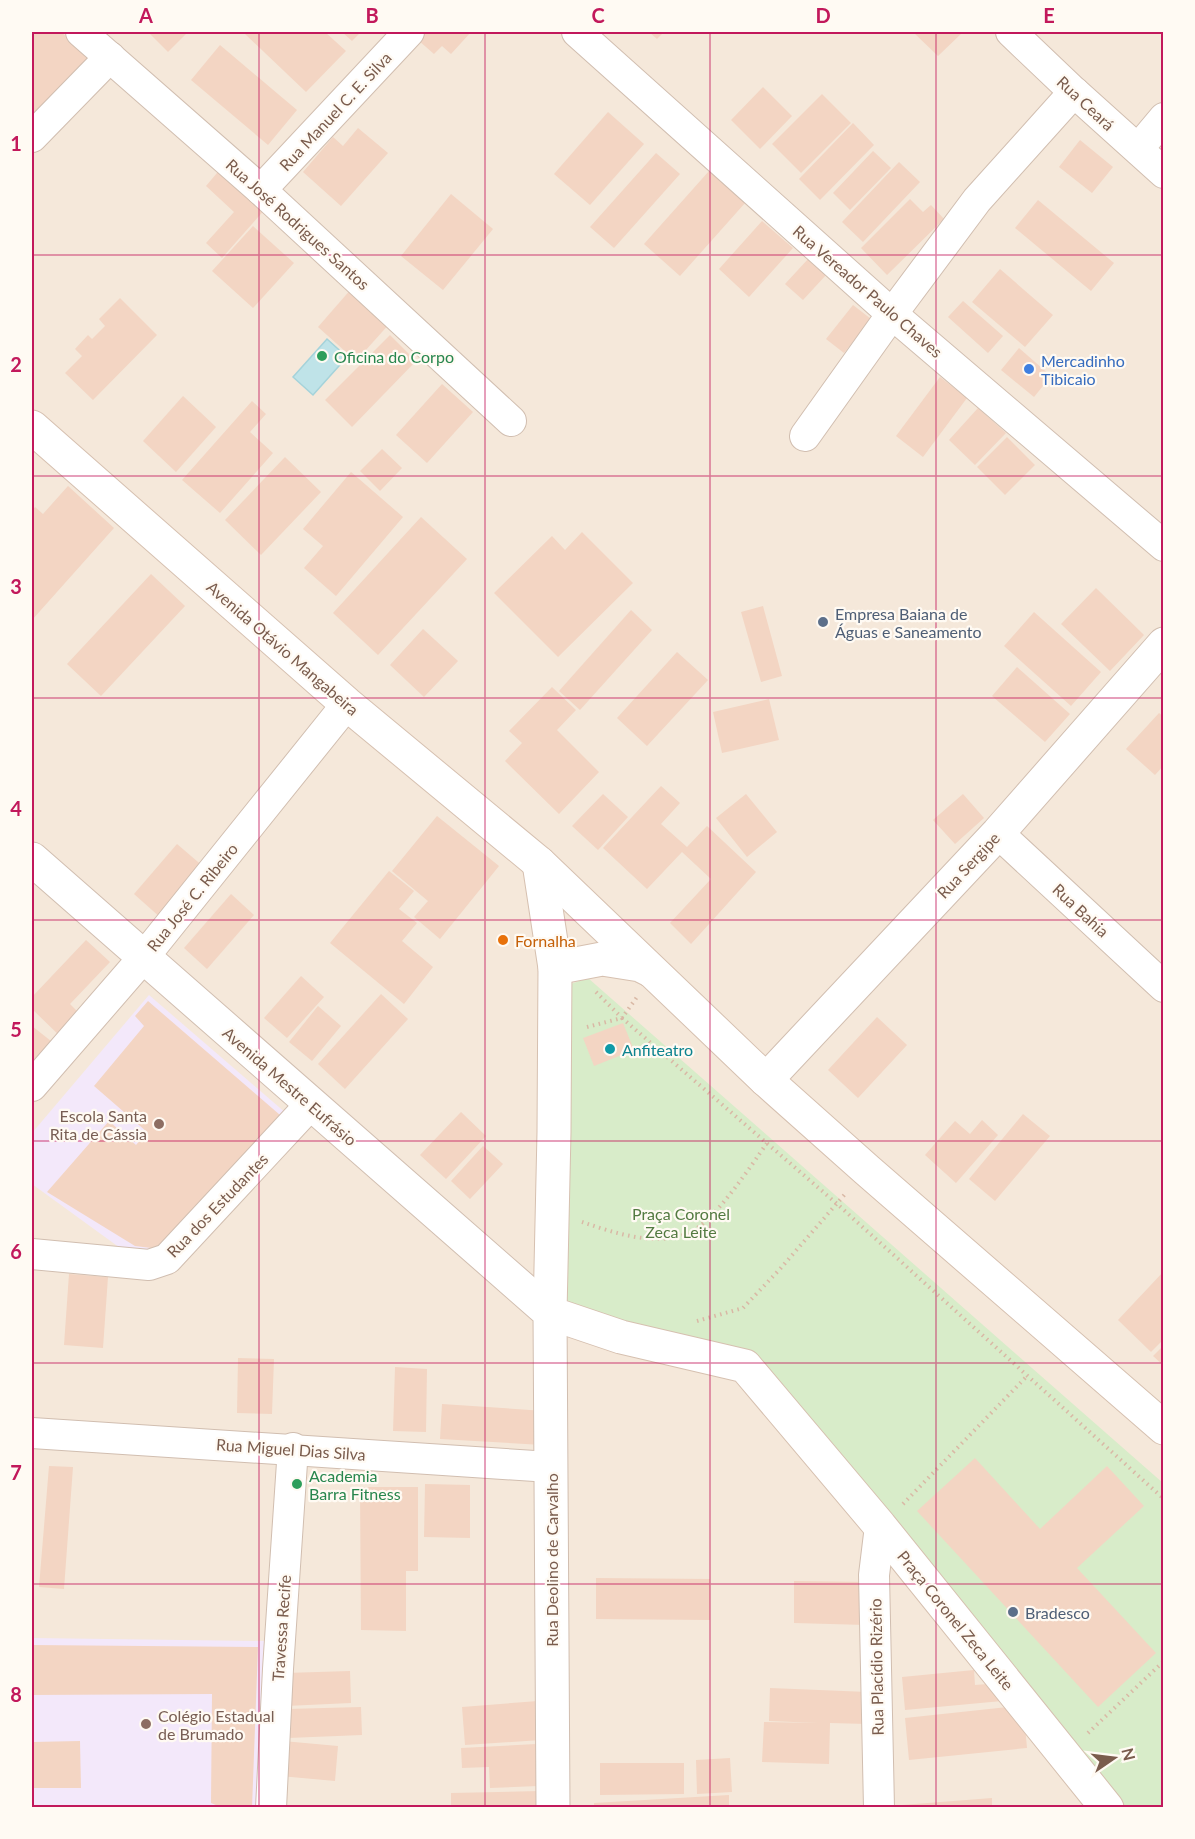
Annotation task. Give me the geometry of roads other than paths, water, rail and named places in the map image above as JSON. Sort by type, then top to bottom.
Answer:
[{"type":"main road","name":"Avenida Otávio Mangabeira","points":[[32,427],[346,704],[539,863]]},
{"type":"main road","name":"Rua Sergipe","points":[[766,1080],[998,832],[1164,644]]},
{"type":"main road","name":"Avenida Mestre Eufrásio","points":[[32,859],[550,1313]]},
{"type":"main road","points":[[539,863],[555,968],[550,1313]]},
{"type":"main road","points":[[539,863],[766,1080],[1164,1428]]},
{"type":"main road","points":[[555,968],[602,959],[640,965],[655,972]]},
{"type":"main road","name":"Rua Deolino de Carvalho","points":[[550,1313],[553,1808]]},
{"type":"main road","name":"Praça Coronel Zeca Leite","points":[[550,1313],[621,1337],[745,1366],[880,1526],[1107,1808]]},
{"type":"street","name":"Rua José Rodrigues Santos","points":[[81,32],[261,190],[511,421]]},
{"type":"street","name":"Rua Manuel C. E. Silva","points":[[261,190],[409,32]]},
{"type":"street","name":"Rua Vereador Paulo Chaves","points":[[577,32],[892,314],[1164,546]]},
{"type":"street","name":"Rua Ceará","points":[[1011,32],[1164,172]]},
{"type":"street","points":[[32,137],[110,57]]},
{"type":"street","points":[[806,436],[892,314],[977,200],[1074,92]]},
{"type":"street","points":[[1137,149],[1164,118]]},
{"type":"street","name":"Rua José C. Ribeiro","points":[[32,1086],[143,958],[346,704]]},
{"type":"street","name":"Rua Bahia","points":[[998,832],[1164,987]]},
{"type":"street","name":"Rua dos Estudantes","points":[[32,1254],[149,1265],[168,1259],[311,1104]]},
{"type":"street","name":"Rua Miguel Dias Silva","points":[[32,1432],[550,1467]]},
{"type":"street","name":"Travessa Recife","points":[[271,1808],[293,1448]]},
{"type":"street","name":"Rua Placídio Rizério","points":[[879,1808],[874,1575],[880,1526]]},
{"type":"water","points":[[327,339],[347,357],[313,395],[293,377]]},
{"type":"place","name":"Oficina do Corpo","points":[[322,356]]},
{"type":"place","name":"Mercadinho Tibicaio","points":[[1029,369]]},
{"type":"place","name":"Empresa Baiana de Águas e Saneamento","points":[[823,622]]},
{"type":"place","name":"Fornalha","points":[[503,940]]},
{"type":"place","name":"Anfiteatro","points":[[610,1049]]},
{"type":"place","name":"Escola Santa Rita de Cássia","points":[[159,1124]]},
{"type":"place","name":"Academia Barra Fitness","points":[[297,1484]]},
{"type":"place","name":"Bradesco","points":[[1013,1612]]},
{"type":"place","name":"Colégio Estadual de Brumado","points":[[146,1724]]}]
